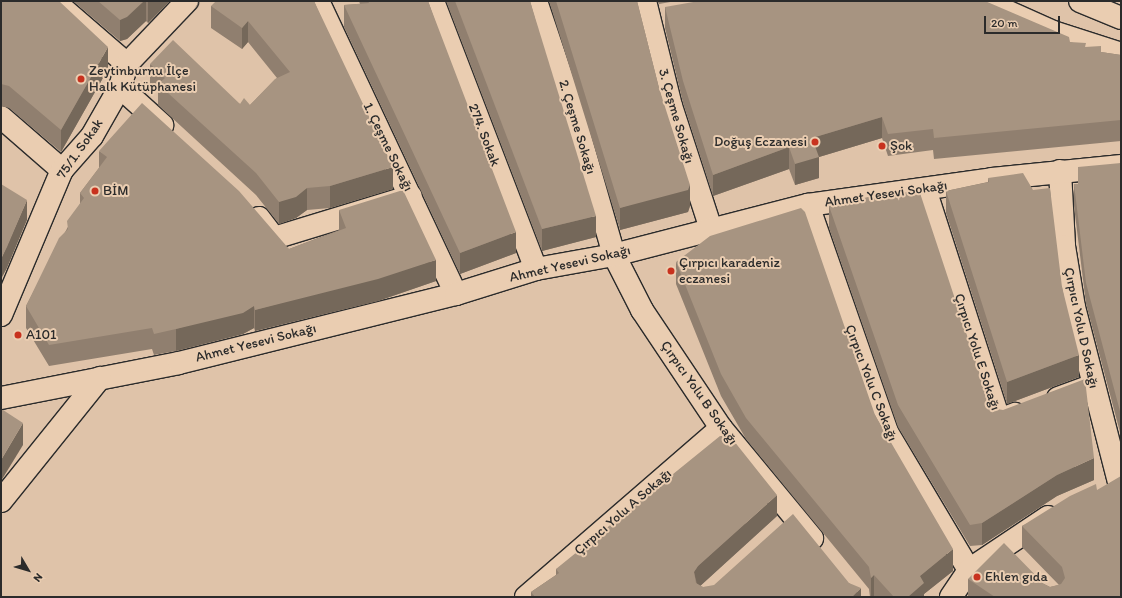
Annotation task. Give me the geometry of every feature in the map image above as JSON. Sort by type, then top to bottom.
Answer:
[{"type":"street","points":[[54,1],[128,64]]},
{"type":"street","name":"75/1. Sokak","points":[[1,315],[62,170],[92,136],[120,87],[128,64],[187,1]]},
{"type":"street","name":"1. Çeşme Sokağı","points":[[318,1],[412,196],[456,294]]},
{"type":"street","name":"274. Sokak","points":[[432,1],[536,270]]},
{"type":"street","name":"2. Çeşme Sokağı","points":[[536,1],[571,105],[614,255]]},
{"type":"street","points":[[984,1],[1053,32],[1121,54]]},
{"type":"street","points":[[1080,1],[1121,18]]},
{"type":"street","points":[[647,10],[674,14]]},
{"type":"street","name":"3. Çeşme Sokağı","points":[[647,10],[671,106],[711,229]]},
{"type":"street","points":[[120,87],[178,140]]},
{"type":"street","points":[[1,117],[62,170]]},
{"type":"street","name":"Ahmet Yesevi Sokağı","points":[[1,398],[179,363],[456,294],[536,270],[614,255],[808,205],[1060,171],[1121,166]]},
{"type":"street","name":"Çırpıcı Yolu D Sokağı","points":[[1060,171],[1064,246],[1093,385],[1120,481]]},
{"type":"street","name":"Çırpıcı Yolu E Sokağı","points":[[925,189],[999,420],[1093,385]]},
{"type":"street","points":[[242,199],[274,238],[412,196]]},
{"type":"street","name":"Çırpıcı Yolu C Sokağı","points":[[808,205],[887,432],[969,570]]},
{"type":"street","name":"Çırpıcı Yolu B Sokağı","points":[[614,255],[642,310],[721,428],[824,552]]},
{"type":"street","points":[[1,500],[100,378]]},
{"type":"street","name":"Çırpıcı Yolu A Sokağı","points":[[526,597],[721,428]]},
{"type":"street","points":[[1098,491],[1120,481]]},
{"type":"street","points":[[951,597],[969,570],[1002,545],[1064,507]]},
{"type":"street","points":[[777,533],[795,517]]},
{"type":"street","points":[[1002,545],[1017,560]]},
{"type":"building","points":[[1,1],[59,1],[108,47],[61,130],[9,86],[1,84]]},
{"type":"building","points":[[98,1],[144,1],[127,17],[120,20]]},
{"type":"building","points":[[216,1],[314,1],[393,167],[330,186],[307,188],[296,197],[279,202],[256,173],[158,84],[165,78],[150,64],[173,40],[240,104],[244,98],[250,105],[275,79],[290,72],[248,21],[242,28],[211,6]]},
{"type":"building","points":[[368,1],[428,1],[516,232],[460,253],[344,5],[369,3]]},
{"type":"building","points":[[455,1],[530,1],[596,216],[542,229]]},
{"type":"building","points":[[556,1],[637,1],[659,88],[690,185],[688,190],[620,208]]},
{"type":"building","points":[[699,1],[985,1],[1069,37],[1070,42],[1086,43],[1085,47],[1101,46],[1101,52],[1121,55],[1121,120],[934,138],[933,129],[888,134],[882,117],[812,138],[819,157],[795,164],[789,147],[713,175],[683,81],[665,7]]},
{"type":"building","points":[[142,103],[239,191],[289,249],[346,228],[339,210],[403,190],[436,260],[378,279],[255,310],[254,306],[243,313],[154,334],[152,328],[49,345],[26,306],[59,238],[68,229],[67,221],[84,198],[80,193],[107,157],[99,151]]},
{"type":"building","points":[[1121,163],[1121,415],[1086,283],[1074,184],[1078,184],[1078,167]]},
{"type":"building","points":[[1023,173],[1033,190],[1050,188],[1062,287],[1079,355],[1007,382],[946,191],[989,182],[988,178]]},
{"type":"building","points":[[1,184],[27,200],[1,259]]},
{"type":"building","points":[[919,190],[991,408],[1003,410],[1085,379],[1094,458],[1057,475],[982,523],[970,525],[898,405],[829,206],[890,192],[890,195]]},
{"type":"building","points":[[801,208],[805,212],[875,415],[953,549],[920,576],[924,583],[908,597],[894,597],[874,575],[871,578],[869,567],[746,418],[721,374],[676,262],[710,236]]},
{"type":"building","points":[[1,410],[23,423],[1,460]]},
{"type":"building","points":[[720,436],[730,436],[777,495],[698,566],[694,572],[696,583],[703,587],[714,585],[793,514],[849,583],[861,588],[852,597],[535,597],[531,592],[559,573],[556,569]]},
{"type":"building","points":[[1121,476],[1121,597],[995,597],[968,579],[1004,543],[1044,584],[1050,587],[1061,584],[1065,578],[1062,567],[1022,526],[1070,496],[1096,484],[1097,490]]},
{"type":"place","name":"Zeytinburnu İlçe Halk Kütüphanesi","points":[[81,79]]},
{"type":"place","name":"Doğuş Eczanesi","points":[[815,142]]},
{"type":"place","name":"Şok","points":[[882,146]]},
{"type":"place","name":"BİM","points":[[95,191]]},
{"type":"place","name":"Çırpıcı karadeniz eczanesi","points":[[671,271]]},
{"type":"place","name":"A101","points":[[18,335]]},
{"type":"place","name":"Ehlen gıda","points":[[977,577]]}]
